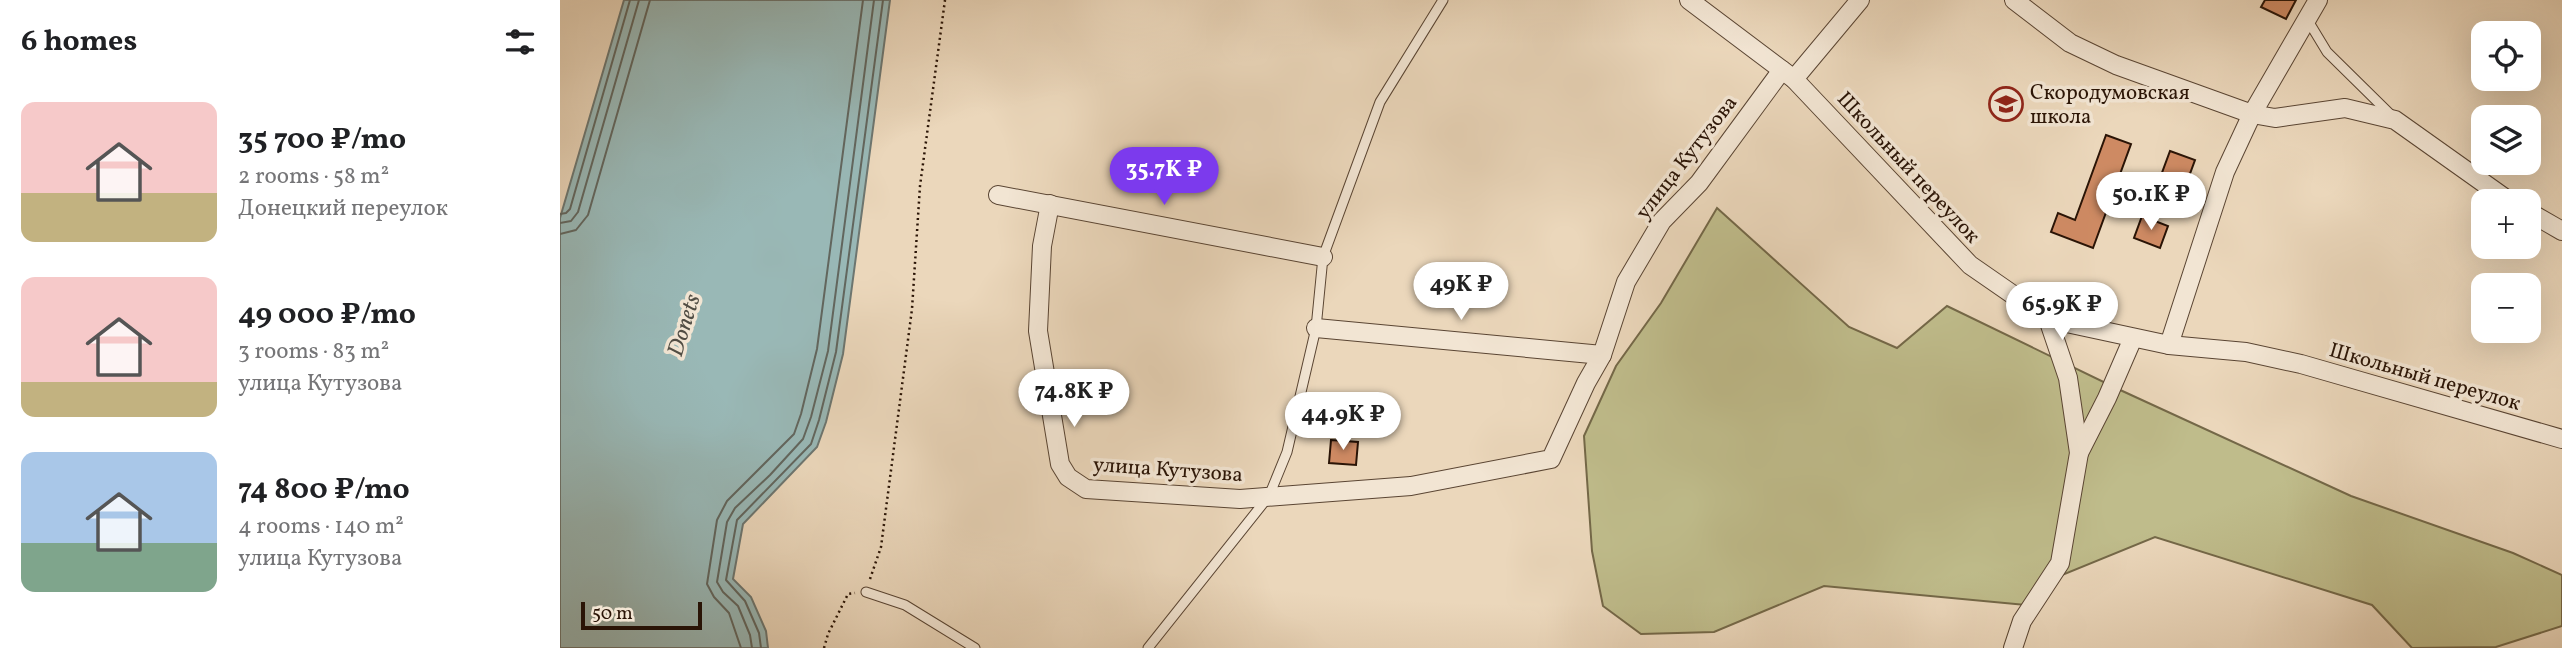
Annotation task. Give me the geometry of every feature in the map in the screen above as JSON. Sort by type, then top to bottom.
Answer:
[{"type":"street","name":"Школьный переулок","points":[[1689,0],[1788,74],[1970,265],[2048,319],[2169,345],[2246,352],[2301,364],[2562,439]]},
{"type":"street","name":"улица Кутузова","points":[[1050,204],[1042,246],[1038,331],[1060,464],[1068,477],[1086,489],[1240,499],[1411,486],[1551,459],[1602,355],[1626,282],[1662,221],[1699,183],[1788,74],[1860,0]]},
{"type":"street","points":[[2014,0],[2070,43],[2116,65],[2252,114],[2276,118],[2345,108],[2395,120],[2492,189]]},
{"type":"street","points":[[2169,345],[2211,211],[2252,114],[2318,0]]},
{"type":"street","points":[[999,195],[1323,257]]},
{"type":"street","points":[[2541,219],[2562,231]]},
{"type":"street","points":[[2048,319],[2068,378],[2079,453]]},
{"type":"street","points":[[1316,328],[1602,355]]},
{"type":"street","points":[[2013,648],[2022,621],[2060,563],[2079,453],[2133,338]]},
{"type":"lane","points":[[1148,648],[1269,496],[1287,452],[1316,328],[1323,257],[1380,102],[1443,0]]},
{"type":"lane","points":[[2307,19],[2327,52],[2395,120]]},
{"type":"lane","points":[[866,592],[905,605],[975,648]]},
{"type":"path","points":[[824,648],[848,594],[866,592],[881,547],[912,309],[920,186],[945,0]]},
{"type":"shaded area","points":[[1717,208],[1849,327],[1897,348],[1947,306],[2118,389],[2351,496],[2513,553],[2562,575],[2562,626],[2496,647],[2412,648],[2372,605],[2155,537],[2057,577],[2036,606],[1824,586],[1714,632],[1641,634],[1603,606],[1592,551],[1584,436],[1616,366],[1661,303]]},
{"type":"water","name":"Donets","points":[[624,0],[890,0],[843,354],[826,422],[817,447],[743,524],[733,579],[751,597],[766,631],[768,648],[560,648],[560,218]]},
{"type":"building","points":[[2265,0],[2296,0],[2286,19],[2261,7]]},
{"type":"building","points":[[2106,135],[2131,144],[2093,248],[2051,232],[2058,213],[2075,220]]},
{"type":"building","points":[[2170,151],[2195,160],[2181,198],[2156,189]]},
{"type":"building","points":[[2142,216],[2168,226],[2160,248],[2134,238]]},
{"type":"building","points":[[1330,402],[1358,404],[1357,419],[1366,420],[1365,436],[1328,434]]},
{"type":"building","points":[[1331,440],[1358,442],[1356,465],[1329,463]]},
{"type":"place","name":"Скородумовская школа","points":[[2006,104]]}]
